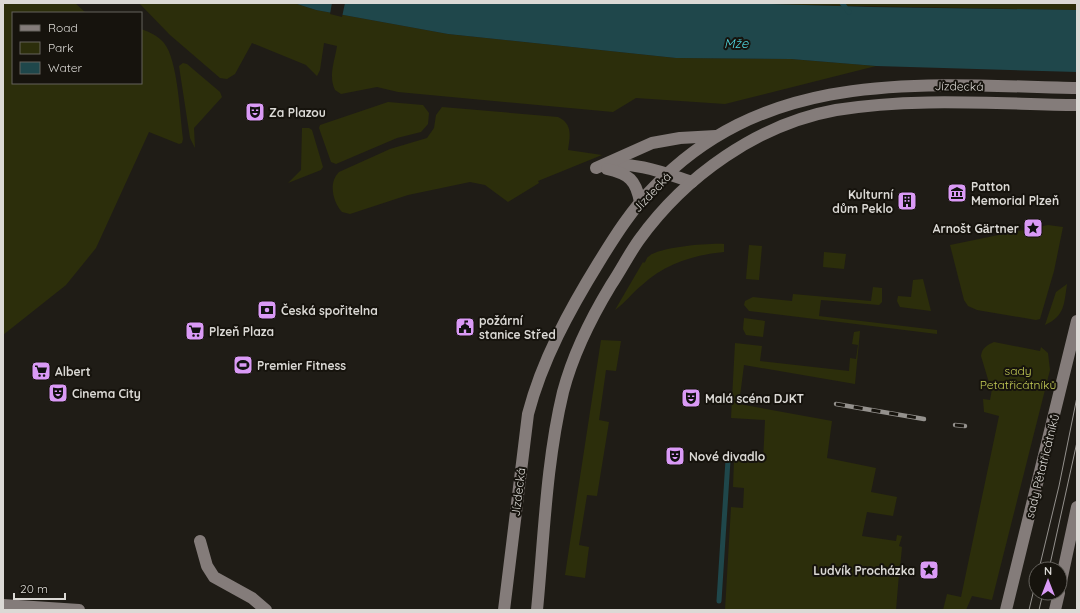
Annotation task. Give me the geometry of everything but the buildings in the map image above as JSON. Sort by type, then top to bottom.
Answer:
[{"type":"main road","name":"Jízdecká","points":[[504,610],[528,414],[546,362],[578,296],[618,232],[640,202],[667,174],[716,136],[753,118],[781,107],[844,91],[885,86],[934,85],[1077,88]]},
{"type":"main road","name":"Jízdecká","points":[[537,610],[553,444],[563,392],[571,367],[598,307],[639,240],[658,216],[692,182],[735,150],[768,132],[809,116],[835,111],[916,103],[1077,105]]},
{"type":"main road","points":[[596,168],[652,143],[680,138],[716,136]]},
{"type":"main road","points":[[596,168],[612,165],[628,165],[667,174],[692,182]]},
{"type":"main road","points":[[596,168],[615,171],[628,176],[638,189],[640,202]]},
{"type":"main road","name":"sady Pětatřicátníků","points":[[1006,610],[1077,321]]},
{"type":"main road","points":[[1065,561],[1077,507]]},
{"type":"main road","points":[[200,541],[207,566],[214,577],[252,598],[266,610]]},
{"type":"main road","points":[[3,605],[79,610]]},
{"type":"green space","points":[[3,3],[75,3],[85,12],[12,12],[12,84],[142,84],[142,29],[159,38],[169,51],[178,89],[183,139],[182,143],[179,144],[149,132],[96,248],[66,285],[3,335]]},
{"type":"green space","points":[[139,3],[294,3],[316,10],[448,34],[676,58],[791,59],[876,66],[725,104],[636,98],[613,112],[398,92],[377,87],[341,94],[335,90],[332,79],[337,46],[324,43],[320,70],[317,76],[306,65],[252,43],[235,74],[227,79],[220,78],[170,35]]},
{"type":"green space","points":[[694,3],[1077,3],[1077,10]]},
{"type":"green space","points":[[183,63],[187,64],[220,92],[222,97],[194,128],[195,148],[190,138],[179,66]]},
{"type":"green space","points":[[388,102],[423,105],[429,113],[428,124],[421,132],[397,138],[336,164],[331,162],[319,128],[320,125]]},
{"type":"green space","points":[[442,107],[558,117],[566,123],[568,127],[570,135],[568,150],[602,155],[538,181],[539,183],[508,202],[485,185],[470,182],[408,195],[350,214],[342,212],[336,203],[333,192],[334,181],[339,172],[390,149],[427,138],[434,128],[436,115]]},
{"type":"green space","points":[[302,128],[309,128],[312,130],[323,167],[321,170],[288,183],[301,170]]},
{"type":"green space","points":[[1048,225],[1063,227],[1054,271],[1040,319],[1036,320],[977,310],[968,306],[964,300],[950,245]]},
{"type":"green space","points":[[724,244],[724,252],[690,258],[660,271],[638,288],[615,310],[643,262],[644,263],[652,254],[683,246]]},
{"type":"green space","points":[[749,245],[762,246],[759,280],[746,279]]},
{"type":"green space","points":[[824,252],[846,254],[844,269],[823,267]]},
{"type":"green space","points":[[923,279],[931,311],[900,307],[897,301],[898,296],[911,297],[913,280]]},
{"type":"green space","points":[[1067,284],[1064,303],[1060,313],[1056,318],[1045,325],[1056,292]]},
{"type":"green space","points":[[873,287],[882,288],[882,302],[879,305],[821,300],[819,316],[937,330],[937,334],[749,311],[744,305],[745,301],[753,297],[792,301],[793,294],[871,301]]},
{"type":"green space","points":[[744,318],[765,321],[763,337],[746,335],[743,329]]},
{"type":"green space","points":[[860,331],[855,384],[744,365],[739,404],[832,421],[827,458],[876,468],[871,492],[897,497],[893,516],[867,512],[862,536],[896,541],[897,535],[902,536],[899,546],[902,547],[900,568],[888,566],[895,568],[895,573],[899,574],[896,610],[725,610],[731,507],[743,508],[744,488],[733,487],[734,460],[763,462],[765,420],[731,418],[735,343],[762,346],[760,361],[849,371],[850,358],[856,359],[858,345],[852,344],[854,332]]},
{"type":"green space","points":[[601,340],[621,341],[616,371],[606,370],[599,420],[609,422],[597,496],[587,495],[579,545],[589,547],[585,578],[565,575]]},
{"type":"green space","name":"sady Petatřicátníků","points":[[994,342],[1040,351],[1041,347],[1048,353],[1050,370],[992,600],[972,596],[966,610],[943,610],[947,594],[961,597],[999,416],[984,412],[983,399],[990,400],[992,389],[981,356],[985,347]]},
{"type":"water","name":"Mže","points":[[294,3],[741,3],[872,7],[1077,10],[1077,72],[876,66],[791,59],[676,58],[448,34],[316,10]]},
{"type":"pier","points":[[332,3],[345,3],[342,17],[330,14]]},
{"type":"waterway","points":[[842,3],[849,12]]},
{"type":"waterway","points":[[719,601],[728,460]]},
{"type":"tram line","points":[[1041,561],[1059,486],[1077,397]]},
{"type":"tram line","points":[[1051,561],[1077,442]]},
{"type":"tram line","points":[[1029,610],[1031,601]]},
{"type":"tram line","points":[[1039,610],[1041,601]]},
{"type":"railway","points":[[836,404],[924,419]]},
{"type":"railway","points":[[955,425],[965,426]]},
{"type":"place","name":"Za Plazou","points":[[255,112]]},
{"type":"place","name":"Patton Memorial Plzeň","points":[[957,193]]},
{"type":"place","name":"Kulturní dům Peklo","points":[[907,201]]},
{"type":"place","name":"Arnošt Gӓrtner","points":[[1033,228]]},
{"type":"place","name":"Česká spořitelna","points":[[267,310]]},
{"type":"place","name":"požární stanice Střed","points":[[465,327]]},
{"type":"place","name":"Plzeň Plaza","points":[[195,331]]},
{"type":"place","name":"Premier Fitness","points":[[243,365]]},
{"type":"place","name":"Albert","points":[[41,371]]},
{"type":"place","name":"Cinema City","points":[[58,393]]},
{"type":"place","name":"Malá scéna DJKT","points":[[691,398]]},
{"type":"place","name":"Nové divadlo","points":[[675,456]]},
{"type":"place","name":"Ludvík Procházka","points":[[929,570]]}]
